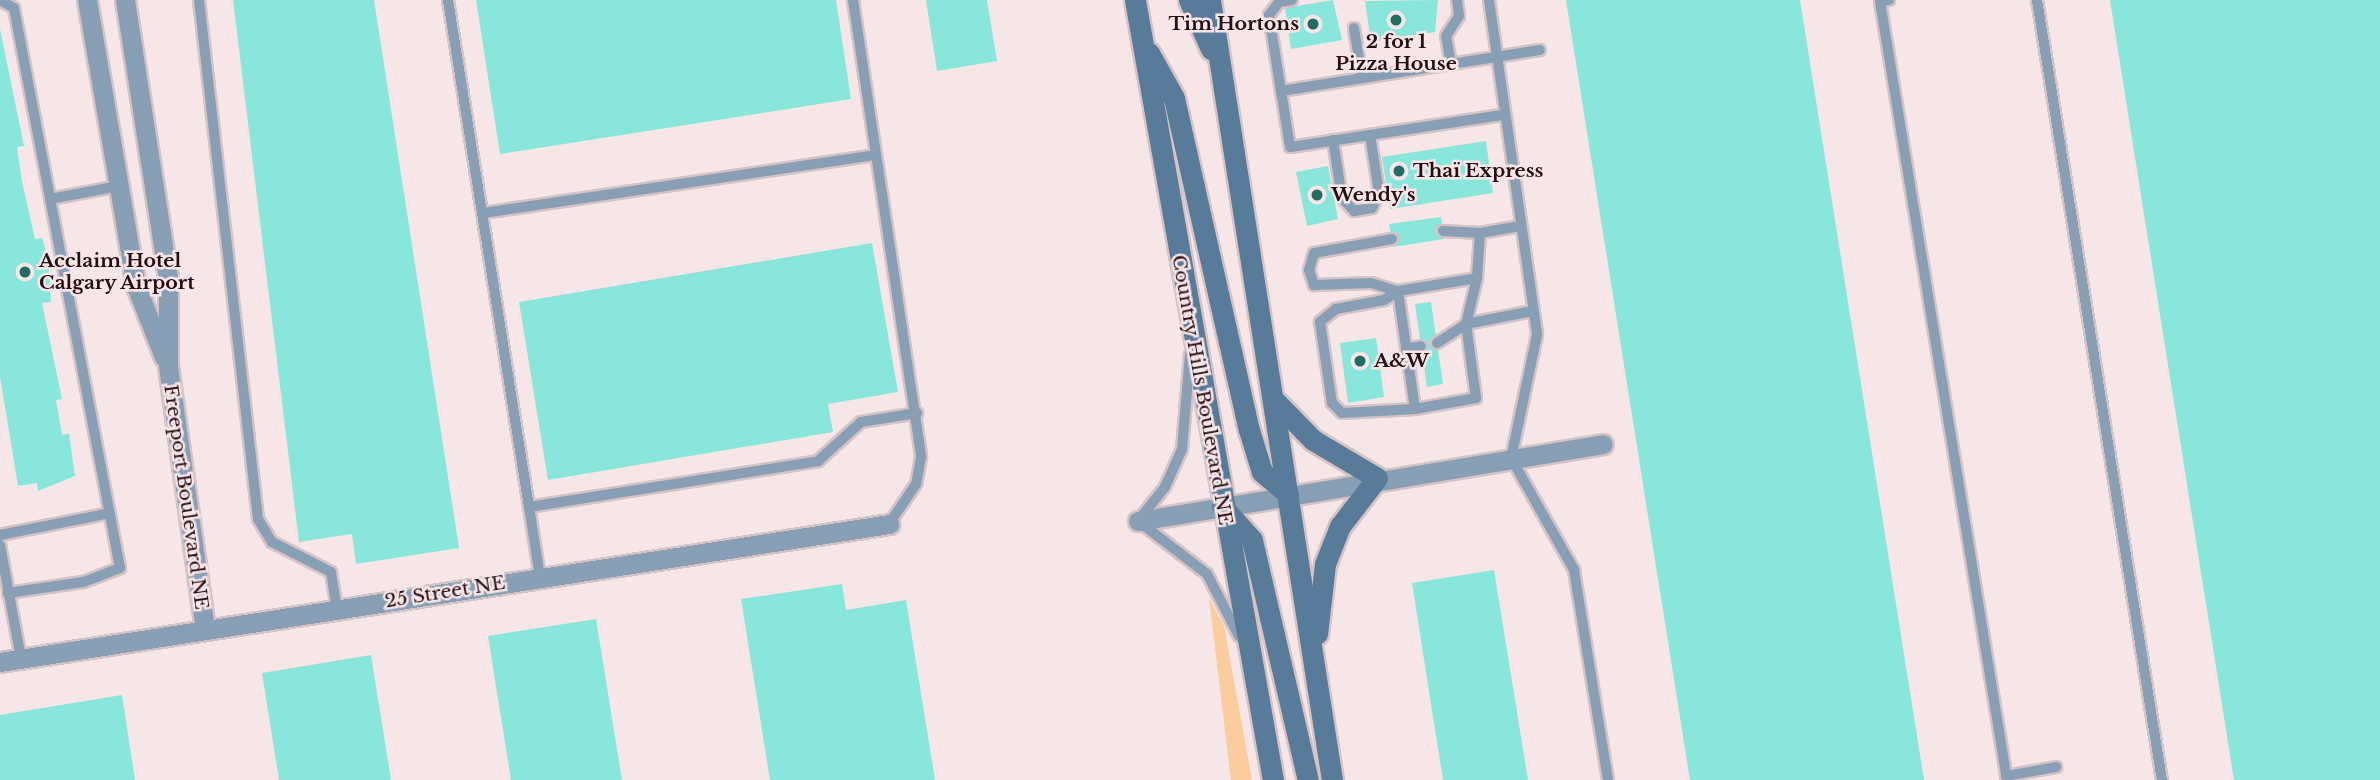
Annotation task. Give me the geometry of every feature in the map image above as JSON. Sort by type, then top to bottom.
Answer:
[{"type":"main road","name":"Country Hills Boulevard NE","points":[[1135,0],[1222,506],[1273,780]]},
{"type":"main road","points":[[1189,0],[1220,66]]},
{"type":"main road","points":[[1210,0],[1332,780]]},
{"type":"main road","points":[[1142,39],[1174,97],[1249,430],[1262,472],[1288,494]]},
{"type":"main road","points":[[1273,399],[1313,440],[1377,478],[1340,526],[1325,564],[1313,660]]},
{"type":"main road","points":[[1222,506],[1252,540],[1308,780]]},
{"type":"street","name":"Freeport Boulevard NE","points":[[87,0],[136,286],[168,366]]},
{"type":"street","name":"Freeport Boulevard NE","points":[[125,0],[168,278],[168,366],[205,628]]},
{"type":"street","points":[[1138,521],[1377,478],[1603,444]]},
{"type":"street","name":"25 Street NE","points":[[0,662],[205,628],[889,524]]},
{"type":"lane","points":[[0,0],[14,8],[120,568],[83,582],[8,593]]},
{"type":"lane","points":[[199,0],[258,519],[272,542],[331,572],[337,608]]},
{"type":"lane","points":[[448,0],[540,577]]},
{"type":"lane","points":[[853,0],[917,413],[916,484],[889,524]]},
{"type":"lane","points":[[1292,0],[1279,2],[1269,15],[1290,147],[1502,115]]},
{"type":"lane","points":[[1451,64],[1446,36],[1460,16],[1457,0]]},
{"type":"lane","points":[[1889,0],[1880,1],[2007,778],[2056,767]]},
{"type":"lane","points":[[2037,0],[2162,780]]},
{"type":"lane","points":[[1486,3],[1537,335],[1511,458],[1574,570],[1608,780]]},
{"type":"lane","points":[[1354,29],[1362,78]]},
{"type":"lane","points":[[1281,90],[1540,50]]},
{"type":"lane","points":[[1333,140],[1342,198],[1354,211],[1372,208],[1379,192],[1370,135]]},
{"type":"lane","points":[[483,213],[875,155]]},
{"type":"lane","points":[[50,199],[119,186]]},
{"type":"lane","points":[[1443,231],[1480,233],[1520,226]]},
{"type":"lane","points":[[1477,278],[1398,291],[1384,300],[1336,309],[1320,322],[1332,403],[1342,413],[1415,409],[1476,398],[1466,324],[1477,278],[1480,233]]},
{"type":"lane","points":[[1392,239],[1314,253],[1308,270],[1314,285],[1371,283],[1398,291]]},
{"type":"lane","points":[[1398,291],[1415,409]]},
{"type":"lane","points":[[1437,344],[1466,324],[1533,311]]},
{"type":"lane","points":[[1192,329],[1182,449],[1165,487],[1138,521],[1206,574],[1251,664]]},
{"type":"lane","points":[[1406,349],[1422,346]]},
{"type":"lane","points":[[529,508],[818,461],[861,422],[917,413]]},
{"type":"lane","points":[[0,535],[110,513]]},
{"type":"lane","points":[[0,545],[21,658]]},
{"type":"shaded area","points":[[1209,598],[1224,626],[1252,780],[1231,780]]},
{"type":"building","points":[[233,0],[374,0],[459,548],[356,564],[352,534],[299,542]]},
{"type":"building","points":[[476,0],[836,0],[851,99],[500,154]]},
{"type":"building","points":[[926,0],[987,0],[997,61],[937,71]]},
{"type":"building","name":"Tim Hortons","points":[[1333,0],[1342,40],[1291,49],[1285,8]]},
{"type":"building","points":[[1438,0],[1435,32],[1371,42],[1365,1]]},
{"type":"building","points":[[1566,0],[1800,0],[1924,780],[1690,780]]},
{"type":"building","points":[[2110,0],[2380,0],[2380,780],[2234,780]]},
{"type":"building","name":"Acclaim Hotel Calgary Airport","points":[[0,29],[24,146],[17,147],[22,182],[35,239],[42,238],[48,258],[51,302],[42,303],[62,399],[56,400],[62,435],[69,434],[75,476],[38,491],[37,483],[18,486],[0,377]]},
{"type":"building","points":[[1486,141],[1493,193],[1390,209],[1382,157]]},
{"type":"building","name":"Wendy's","points":[[1328,166],[1338,219],[1307,226],[1296,172]]},
{"type":"building","points":[[1441,217],[1444,239],[1393,247],[1389,224]]},
{"type":"building","points":[[872,243],[898,392],[828,404],[833,432],[548,480],[519,302]]},
{"type":"building","points":[[1431,302],[1443,384],[1427,387],[1415,304]]},
{"type":"building","points":[[1376,338],[1384,397],[1348,403],[1340,343]]},
{"type":"building","points":[[1494,570],[1528,780],[1443,780],[1412,583]]},
{"type":"building","points":[[842,584],[846,610],[906,600],[935,780],[770,780],[741,599]]},
{"type":"building","points":[[596,619],[622,780],[511,780],[488,636]]},
{"type":"building","points":[[371,655],[391,780],[279,780],[262,673]]},
{"type":"building","points":[[122,695],[135,780],[0,780],[0,715]]},
{"type":"place","name":"2 for 1 Pizza House","points":[[1396,20]]},
{"type":"place","name":"Tim Hortons","points":[[1313,24]]},
{"type":"place","name":"Thaï Express","points":[[1399,171]]},
{"type":"place","name":"Wendy's","points":[[1317,195]]},
{"type":"place","name":"Acclaim Hotel Calgary Airport","points":[[25,272]]},
{"type":"place","name":"A&W","points":[[1360,361]]}]
